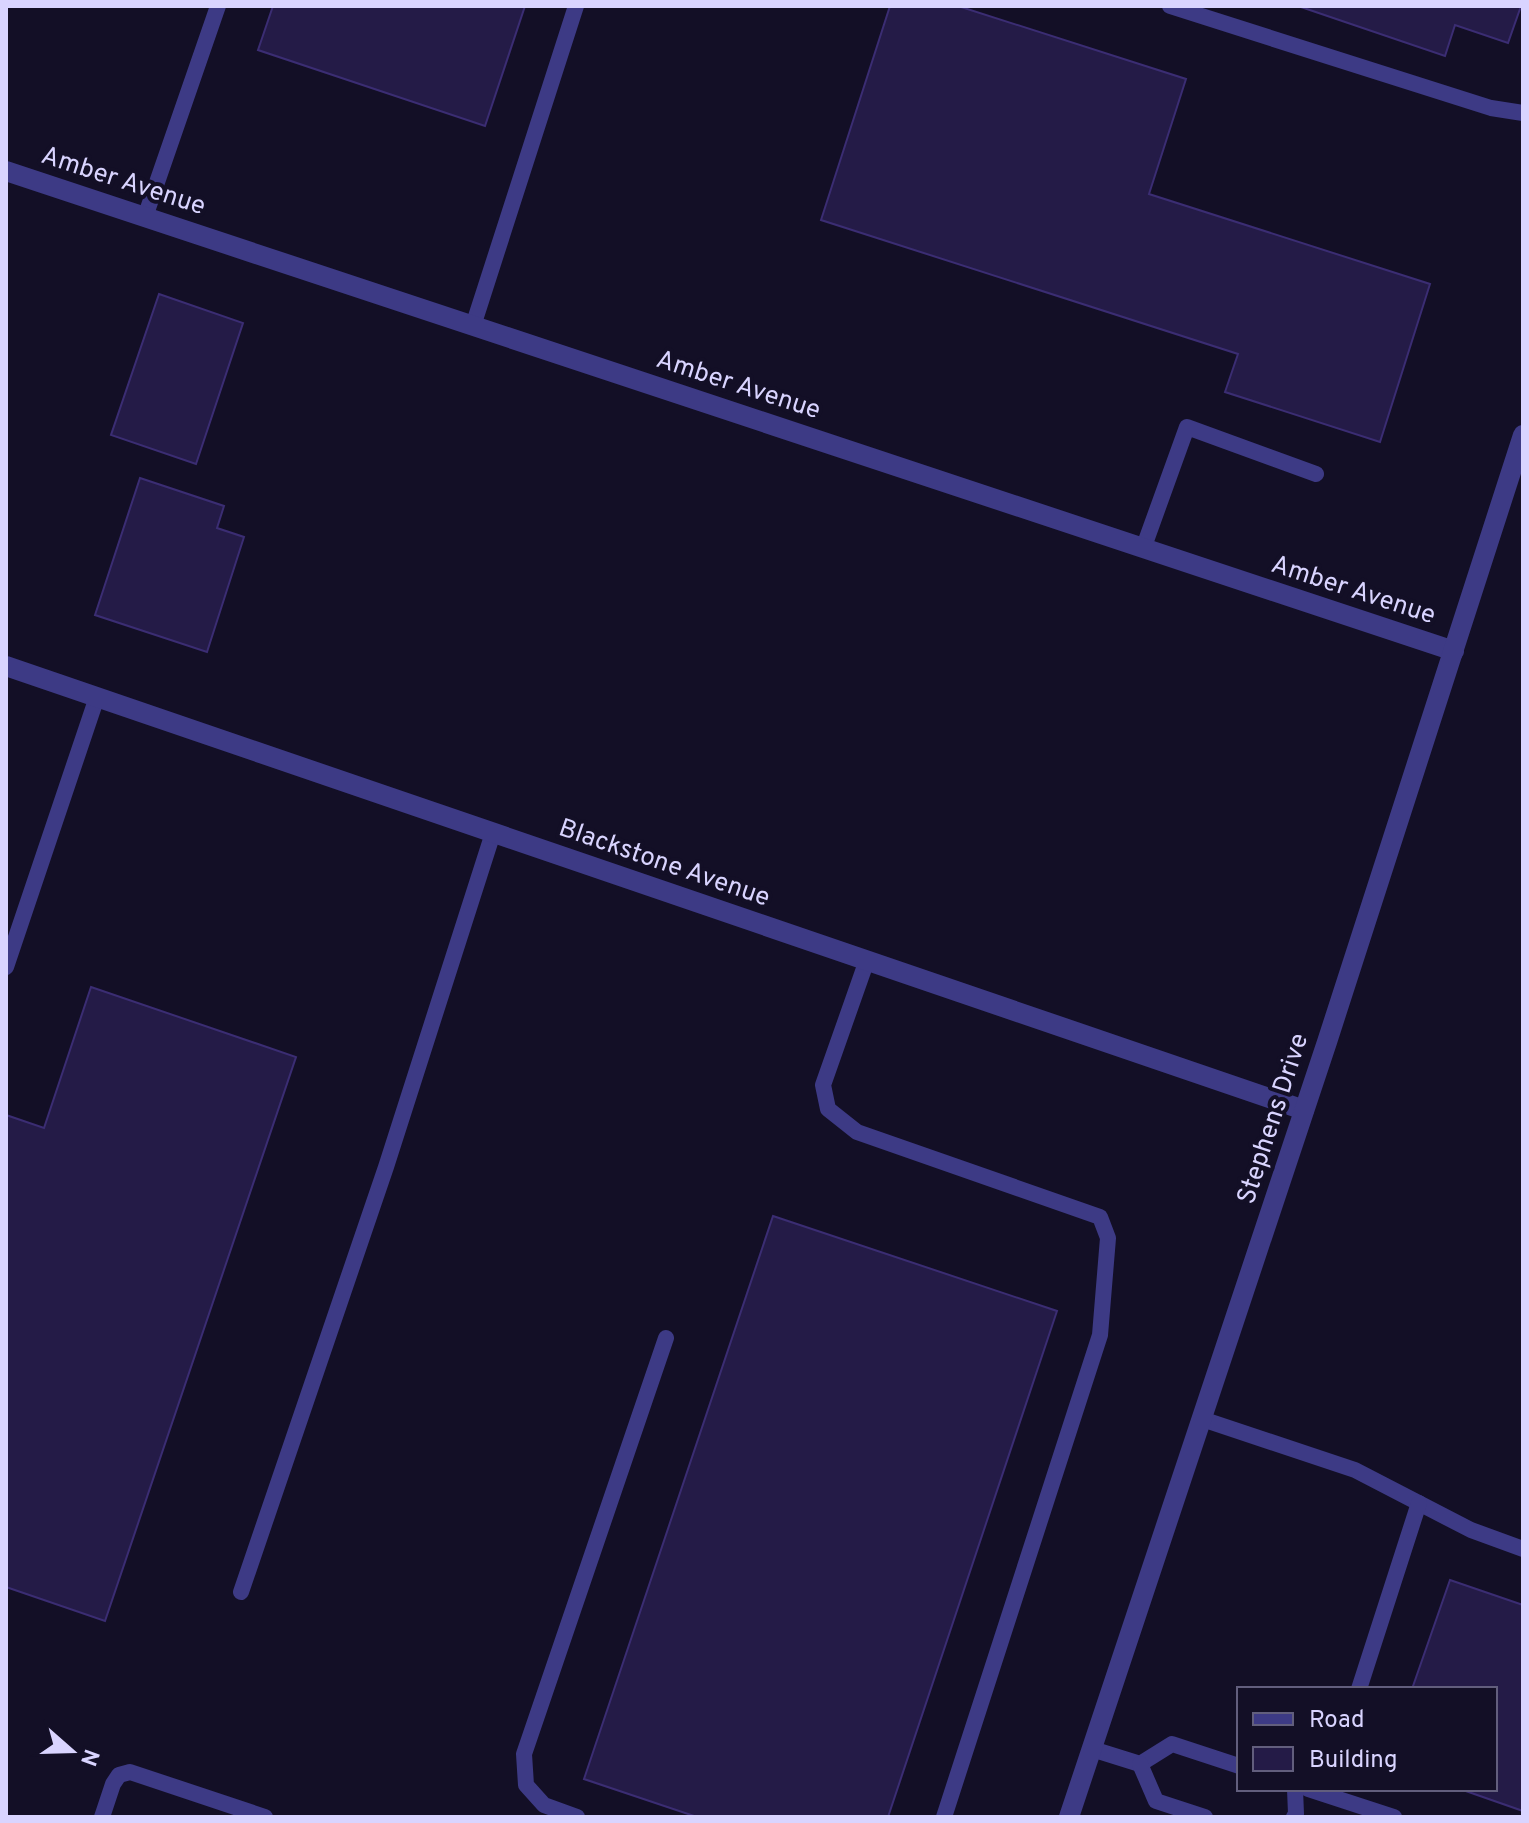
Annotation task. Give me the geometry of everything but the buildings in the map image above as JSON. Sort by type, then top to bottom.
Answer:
[{"type":"street","name":"Amber Avenue","points":[[6,171],[1454,651]]},
{"type":"street","name":"Stephens Drive","points":[[1069,1817],[1304,1110],[1523,435]]},
{"type":"street","name":"Blackstone Avenue","points":[[6,666],[1304,1110]]},
{"type":"lane","points":[[145,217],[218,6]]},
{"type":"lane","points":[[473,326],[576,6]]},
{"type":"lane","points":[[1170,6],[1491,108],[1523,113]]},
{"type":"lane","points":[[1143,549],[1187,427],[1316,474]]},
{"type":"lane","points":[[6,967],[97,697]]},
{"type":"lane","points":[[241,1592],[386,1167],[493,833]]},
{"type":"lane","points":[[867,960],[823,1085],[828,1109],[857,1132],[1100,1217],[1108,1238],[1100,1335],[944,1817]]},
{"type":"lane","points":[[577,1817],[544,1805],[526,1785],[524,1754],[666,1338]]},
{"type":"lane","points":[[1202,1419],[1355,1470],[1471,1530],[1523,1549]]},
{"type":"lane","points":[[1360,1687],[1419,1503]]},
{"type":"lane","points":[[1140,1764],[1172,1744],[1237,1765]]},
{"type":"lane","points":[[1092,1749],[1140,1764],[1156,1801],[1205,1817]]},
{"type":"lane","points":[[102,1817],[113,1784],[119,1775],[130,1772],[265,1817]]},
{"type":"lane","points":[[1294,1817],[1295,1791]]},
{"type":"lane","points":[[1326,1792],[1394,1817]]}]
